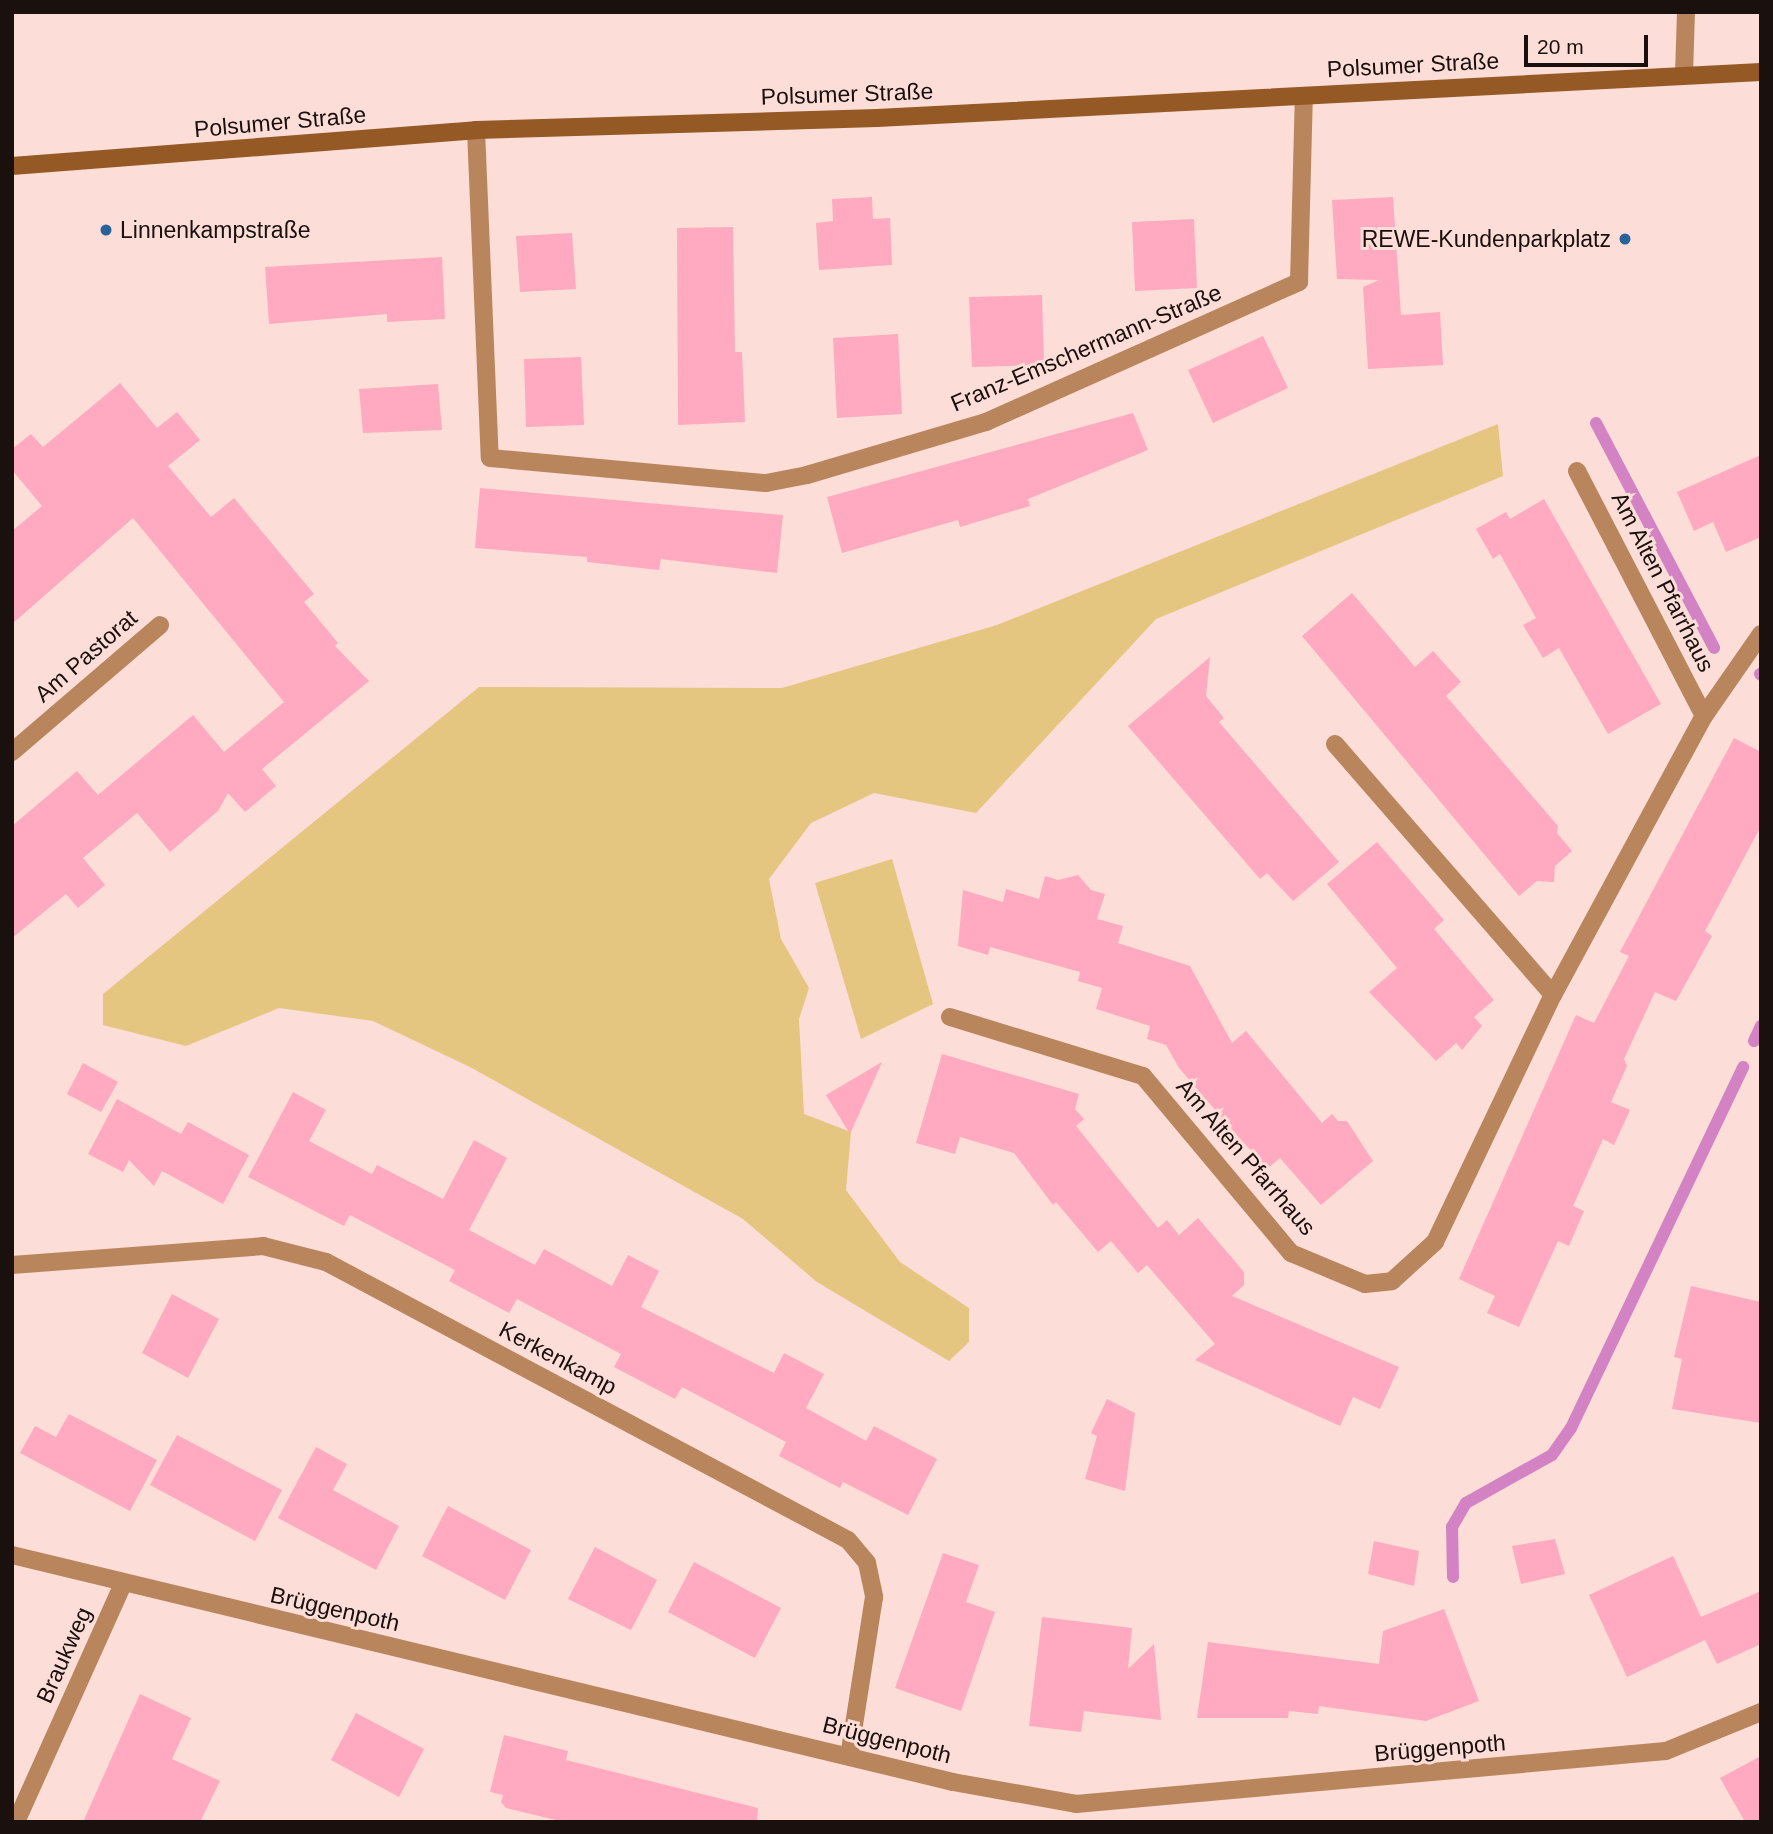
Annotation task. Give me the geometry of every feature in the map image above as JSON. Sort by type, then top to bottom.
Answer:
[{"type":"main road","name":"Polsumer Straße","points":[[12,166],[476,130],[877,118],[1761,72]]},
{"type":"street","points":[[1684,75],[1686,12]]},
{"type":"street","name":"Franz-Emschermann-Straße","points":[[476,130],[491,458],[766,483],[807,475],[986,422],[1299,282],[1304,96]]},
{"type":"street","name":"Am Alten Pfarrhaus","points":[[1577,471],[1704,716]]},
{"type":"street","name":"Am Pastorat","points":[[12,752],[160,625]]},
{"type":"street","name":"Am Alten Pfarrhaus","points":[[950,1017],[1143,1076],[1291,1252],[1365,1284],[1392,1281],[1435,1242],[1553,995],[1704,716],[1761,634]]},
{"type":"street","points":[[1335,744],[1553,995]]},
{"type":"street","name":"Kerkenkamp","points":[[12,1265],[263,1246],[326,1262],[848,1540],[867,1563],[874,1597],[849,1756]]},
{"type":"street","name":"Brüggenpoth","points":[[12,1555],[122,1584],[953,1782],[1076,1804],[1666,1751],[1761,1712]]},
{"type":"street","name":"Braukweg","points":[[16,1822],[122,1584]]},
{"type":"street","points":[[1066,1822],[1076,1804]]},
{"type":"shaded area","points":[[1498,424],[1503,476],[1156,619],[976,813],[874,793],[811,823],[769,879],[781,939],[809,988],[799,1019],[804,1114],[851,1132],[846,1190],[900,1262],[969,1308],[969,1342],[949,1361],[817,1282],[743,1219],[470,1067],[373,1021],[279,1008],[186,1046],[103,1025],[103,994],[479,687],[782,688],[997,625]]},
{"type":"shaded area","points":[[892,859],[933,1004],[861,1039],[815,883]]},
{"type":"building","points":[[872,197],[873,219],[890,218],[892,265],[819,270],[816,223],[833,221],[832,199]]},
{"type":"building","points":[[1393,197],[1401,315],[1440,312],[1443,365],[1368,369],[1363,287],[1379,280],[1337,279],[1332,200]]},
{"type":"building","points":[[1194,219],[1197,288],[1135,291],[1132,222]]},
{"type":"building","points":[[733,227],[735,352],[742,352],[745,422],[678,425],[677,228]]},
{"type":"building","points":[[572,233],[576,289],[520,292],[516,236]]},
{"type":"building","points":[[442,257],[445,319],[387,322],[387,314],[269,324],[265,267]]},
{"type":"building","points":[[1042,295],[1044,365],[972,367],[969,297]]},
{"type":"building","points":[[898,334],[902,414],[837,418],[833,338]]},
{"type":"building","points":[[1263,336],[1288,388],[1213,423],[1188,370]]},
{"type":"building","points":[[581,357],[584,425],[526,427],[524,359]]},
{"type":"building","points":[[120,383],[157,428],[177,412],[200,440],[168,466],[211,517],[234,498],[314,594],[304,602],[338,643],[335,646],[369,681],[262,769],[276,786],[245,812],[228,793],[218,811],[170,852],[137,813],[83,858],[105,885],[78,908],[66,894],[12,938],[12,826],[77,771],[98,795],[193,715],[224,752],[284,702],[133,518],[12,624],[12,531],[42,506],[12,470],[12,449],[31,434],[43,447]]},
{"type":"building","points":[[438,384],[442,430],[363,433],[359,389]]},
{"type":"building","points":[[1133,413],[1148,450],[1028,499],[1030,506],[960,527],[958,520],[842,553],[827,497]]},
{"type":"building","points":[[1761,455],[1761,537],[1726,552],[1713,522],[1694,531],[1677,492]]},
{"type":"building","points":[[480,488],[783,515],[777,573],[661,559],[659,570],[587,562],[587,557],[475,548]]},
{"type":"building","points":[[1544,499],[1661,704],[1608,734],[1559,648],[1543,658],[1523,625],[1536,618],[1500,554],[1493,559],[1476,529],[1506,512],[1510,519]]},
{"type":"building","points":[[1352,593],[1415,667],[1433,651],[1461,682],[1446,696],[1558,826],[1557,833],[1572,851],[1555,866],[1554,882],[1537,881],[1519,896],[1302,636]]},
{"type":"building","points":[[1210,657],[1206,696],[1224,718],[1219,722],[1339,862],[1293,901],[1267,873],[1260,879],[1128,726]]},
{"type":"building","points":[[1734,738],[1761,752],[1761,826],[1705,931],[1712,936],[1676,1001],[1655,992],[1624,1059],[1627,1066],[1611,1102],[1630,1110],[1614,1145],[1603,1139],[1573,1206],[1584,1211],[1569,1246],[1558,1241],[1519,1327],[1487,1313],[1495,1296],[1459,1279],[1576,1015],[1594,1023],[1629,956],[1620,952]]},
{"type":"building","points":[[1377,842],[1444,920],[1434,929],[1494,1000],[1474,1017],[1482,1026],[1462,1050],[1456,1043],[1436,1061],[1369,992],[1397,968],[1327,884]]},
{"type":"building","points":[[1078,875],[1091,890],[1105,894],[1097,919],[1123,926],[1118,943],[1190,966],[1232,1043],[1246,1031],[1322,1123],[1332,1114],[1338,1121],[1347,1121],[1373,1161],[1321,1205],[1280,1158],[1268,1168],[1242,1141],[1179,1068],[1166,1045],[1147,1039],[1150,1026],[1096,1009],[1102,988],[1078,981],[1080,972],[990,947],[988,955],[958,946],[963,890],[1003,902],[1006,889],[1039,899],[1045,876],[1058,880]]},
{"type":"building","points":[[942,1054],[1079,1094],[1075,1109],[1084,1119],[1076,1126],[1158,1228],[1167,1220],[1179,1235],[1198,1218],[1244,1272],[1244,1285],[1232,1296],[1399,1367],[1380,1409],[1353,1397],[1340,1426],[1195,1360],[1215,1344],[1147,1265],[1138,1273],[1111,1241],[1098,1252],[1056,1202],[1053,1205],[1014,1153],[960,1137],[955,1154],[916,1143]]},
{"type":"building","points":[[882,1062],[850,1134],[826,1095]]},
{"type":"building","points":[[83,1063],[118,1082],[101,1112],[67,1094]]},
{"type":"building","points":[[293,1092],[326,1110],[309,1141],[372,1174],[377,1165],[443,1199],[474,1140],[507,1158],[469,1230],[535,1265],[544,1249],[612,1286],[628,1255],[659,1271],[641,1307],[774,1373],[784,1353],[824,1374],[806,1408],[866,1441],[874,1426],[937,1459],[908,1515],[843,1482],[840,1488],[779,1456],[786,1442],[682,1387],[675,1399],[614,1367],[621,1354],[517,1299],[509,1313],[449,1281],[455,1270],[350,1215],[344,1226],[248,1177]]},
{"type":"building","points":[[117,1099],[181,1134],[188,1122],[249,1155],[223,1204],[162,1171],[154,1186],[129,1160],[123,1172],[88,1154]]},
{"type":"building","points":[[1691,1286],[1761,1302],[1761,1423],[1672,1409],[1682,1359],[1674,1357]]},
{"type":"building","points":[[172,1294],[219,1319],[188,1378],[142,1353]]},
{"type":"building","points":[[1107,1399],[1135,1413],[1125,1491],[1085,1479],[1097,1436],[1091,1433]]},
{"type":"building","points":[[69,1414],[157,1460],[130,1511],[20,1453],[35,1426],[56,1437]]},
{"type":"building","points":[[177,1435],[282,1490],[255,1541],[150,1485]]},
{"type":"building","points":[[316,1447],[347,1464],[333,1490],[399,1526],[376,1570],[278,1518]]},
{"type":"building","points":[[448,1506],[531,1550],[505,1600],[422,1556]]},
{"type":"building","points":[[1555,1539],[1565,1574],[1521,1584],[1512,1546]]},
{"type":"building","points":[[1374,1541],[1419,1551],[1414,1586],[1368,1574]]},
{"type":"building","points":[[595,1547],[657,1580],[631,1630],[568,1599]]},
{"type":"building","points":[[943,1553],[979,1565],[966,1602],[995,1612],[961,1711],[895,1688]]},
{"type":"building","points":[[1673,1556],[1701,1617],[1761,1591],[1761,1644],[1717,1664],[1705,1640],[1627,1677],[1589,1595]]},
{"type":"building","points":[[694,1562],[781,1608],[755,1658],[668,1612]]},
{"type":"building","points":[[1444,1609],[1479,1701],[1426,1721],[1319,1706],[1318,1714],[1289,1711],[1288,1718],[1197,1718],[1208,1642],[1379,1664],[1383,1631]]},
{"type":"building","points":[[1042,1617],[1132,1628],[1128,1669],[1154,1644],[1161,1720],[1084,1711],[1081,1732],[1029,1726]]},
{"type":"building","points":[[140,1694],[191,1718],[172,1759],[220,1781],[200,1822],[83,1822]]},
{"type":"building","points":[[356,1713],[424,1749],[399,1797],[331,1760]]},
{"type":"building","points":[[504,1735],[568,1751],[566,1760],[758,1808],[757,1822],[564,1822],[506,1808],[501,1802],[503,1795],[490,1792]]},
{"type":"building","points":[[1761,1756],[1761,1822],[1745,1822],[1720,1778]]},
{"type":"waterway","points":[[1596,423],[1714,648]]},
{"type":"waterway","points":[[1754,1041],[1761,1026]]},
{"type":"waterway","points":[[1453,1577],[1452,1527],[1466,1503],[1552,1455],[1571,1428],[1743,1067]]},
{"type":"place","name":"Linnenkampstraße","points":[[106,230]]},
{"type":"place","name":"REWE-Kundenparkplatz","points":[[1625,239]]}]
